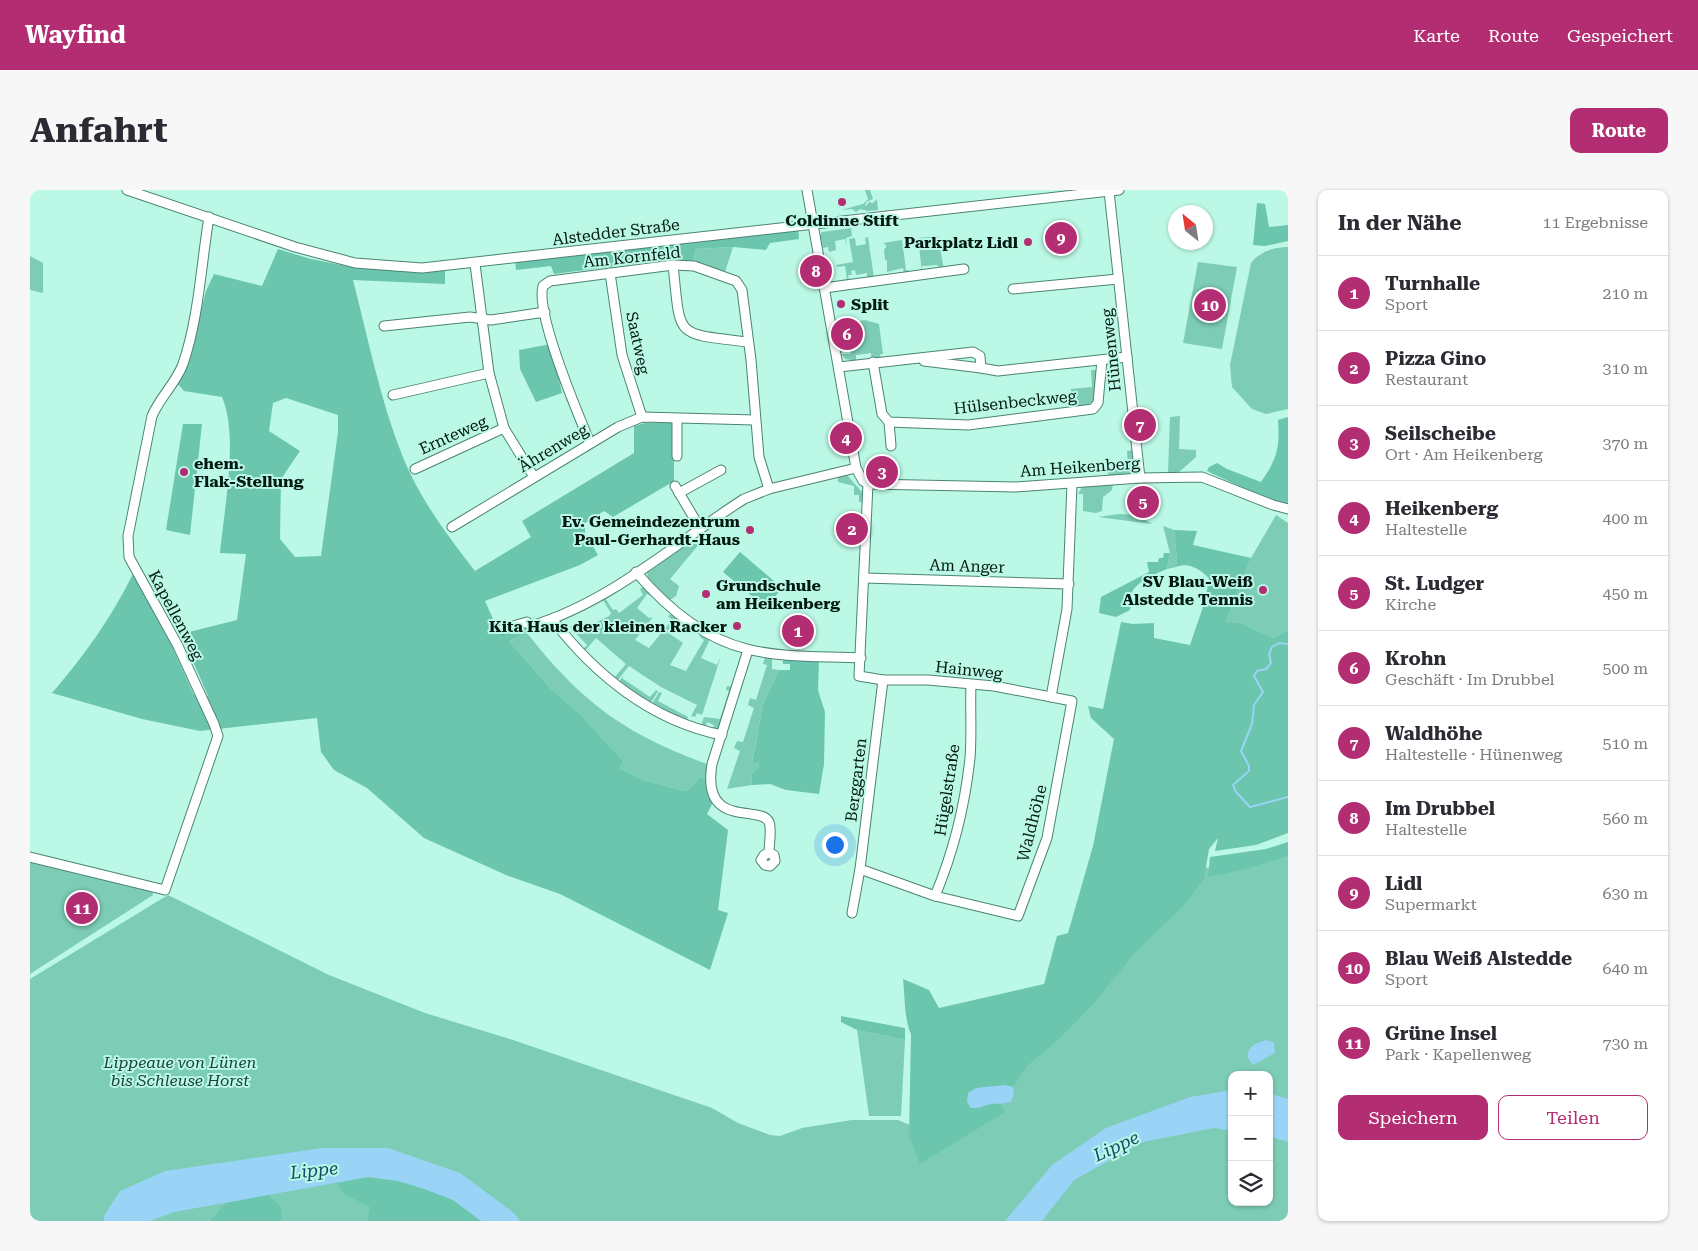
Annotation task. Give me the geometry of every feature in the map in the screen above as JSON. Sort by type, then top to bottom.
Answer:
[{"type":"street","name":"Alstedder Straße","points":[[127,190],[296,247],[355,263],[422,268],[475,264],[1119,190]]},
{"type":"street","points":[[636,572],[656,595],[680,615],[714,636],[748,650],[861,658],[868,484],[863,480],[856,468],[807,190]]},
{"type":"street","name":"Hünenweg","points":[[1109,191],[1140,478]]},
{"type":"street","name":"Kapellenweg","points":[[30,857],[165,890],[218,736],[178,646],[135,571],[127,547],[152,416],[157,402],[177,375],[188,344],[209,217]]},
{"type":"street","name":"Ernteweg","points":[[475,264],[488,373],[504,428],[534,476]]},
{"type":"street","points":[[673,265],[679,317],[686,330],[698,336],[748,342]]},
{"type":"street","name":"Am Kornfeld","points":[[590,443],[562,374],[544,312],[542,290],[545,283],[673,265],[694,266],[736,281],[742,290],[758,456],[769,489]]},
{"type":"street","points":[[824,288],[964,269]]},
{"type":"street","name":"Saatweg","points":[[610,273],[622,355],[642,417]]},
{"type":"street","points":[[1013,288],[1118,279]]},
{"type":"street","points":[[384,326],[470,317],[491,320],[544,312]]},
{"type":"street","points":[[839,367],[973,352],[980,356],[981,368]]},
{"type":"street","points":[[909,359],[998,371],[1127,357]]},
{"type":"street","name":"Hülsenbeckweg","points":[[889,422],[968,425],[1093,409],[1098,403],[1102,360]]},
{"type":"street","points":[[873,362],[882,414],[889,422],[891,446]]},
{"type":"street","points":[[394,395],[488,373]]},
{"type":"street","name":"Ährenweg","points":[[452,527],[590,443],[618,427],[642,417],[755,420]]},
{"type":"street","points":[[677,456],[678,419]]},
{"type":"street","name":"Ernteweg","points":[[415,469],[504,428]]},
{"type":"street","points":[[503,629],[527,622],[531,626],[552,620],[604,595],[744,499],[769,489],[856,468]]},
{"type":"street","points":[[700,528],[677,490],[721,470]]},
{"type":"street","name":"Am Heikenberg","points":[[868,484],[1015,487],[1140,478],[1202,477],[1273,505],[1288,508]]},
{"type":"street","points":[[1051,697],[1067,609],[1072,484]]},
{"type":"street","name":"Am Anger","points":[[864,578],[1069,584]]},
{"type":"street","points":[[552,620],[584,658],[642,704],[684,725],[722,735]]},
{"type":"street","points":[[748,650],[712,764],[710,780],[714,794],[726,809],[739,814],[760,814],[767,819],[770,826],[768,852]]},
{"type":"street","name":"Hainweg","points":[[861,658],[859,676],[883,680],[928,680],[994,686],[1051,697]]},
{"type":"street","name":"Berggarten","points":[[852,913],[860,869],[883,680]]},
{"type":"street","name":"Hügelstraße","points":[[935,896],[953,846],[963,801],[970,758],[970,685]]},
{"type":"street","name":"Waldhöhe","points":[[935,896],[1018,916],[1047,838],[1072,701],[1051,697]]},
{"type":"street","points":[[860,869],[935,896]]},
{"type":"green space","points":[[865,190],[870,190],[873,199],[866,202],[865,207],[869,202],[873,203],[877,199],[878,210],[868,211],[860,209],[856,212],[852,209],[841,210],[863,204],[868,199]]},
{"type":"green space","points":[[1257,203],[1265,204],[1269,227],[1288,225],[1288,241],[1265,246],[1253,245]]},
{"type":"green space","points":[[798,227],[799,239],[770,243],[766,250],[733,247],[695,249],[694,266],[653,261],[554,274],[551,266],[516,270],[515,259]]},
{"type":"green space","points":[[851,228],[852,236],[846,238],[847,245],[845,239],[835,241],[836,250],[829,252],[828,247],[823,248],[820,236],[822,232]]},
{"type":"green space","points":[[938,236],[944,270],[939,269],[938,265],[922,266],[922,272],[918,238]]},
{"type":"green space","points":[[868,237],[874,278],[867,279],[867,273],[856,275],[855,270],[851,271],[852,275],[848,275],[849,281],[842,282],[842,280],[847,279],[845,266],[837,267],[836,265],[853,262],[849,239],[855,238],[856,246],[866,244],[865,238]]},
{"type":"green space","points":[[902,240],[906,270],[909,273],[904,274],[903,268],[887,272],[887,260],[885,260],[884,249],[886,245],[883,243]]},
{"type":"green space","points":[[733,247],[724,275],[694,266],[695,249]]},
{"type":"green space","points":[[1288,247],[1288,409],[1266,414],[1252,409],[1232,387],[1230,365],[1251,263],[1267,251]]},
{"type":"green space","points":[[278,249],[311,259],[362,269],[445,267],[445,284],[353,280],[381,390],[402,455],[425,501],[475,571],[531,537],[522,521],[634,453],[634,426],[645,423],[674,423],[674,481],[613,517],[604,511],[585,523],[585,533],[598,555],[580,565],[485,601],[497,628],[505,627],[509,632],[547,624],[509,641],[550,688],[579,713],[624,762],[619,768],[643,780],[685,791],[693,786],[699,777],[706,779],[713,802],[707,814],[728,830],[718,910],[728,913],[710,970],[560,894],[506,875],[424,838],[367,788],[334,770],[321,752],[317,718],[200,731],[142,719],[52,693],[96,636],[116,606],[133,574],[171,644],[194,695],[208,696],[181,634],[237,620],[246,554],[220,553],[230,452],[227,413],[222,397],[184,391],[178,384],[191,348],[206,291],[214,274],[262,286]],"holes":[[[286,398],[338,415],[338,432],[321,556],[295,557],[280,539],[281,479],[300,451],[269,431],[273,403]]]},
{"type":"green space","points":[[30,256],[43,263],[43,293],[30,290]]},
{"type":"green space","points":[[1198,262],[1237,267],[1222,349],[1183,343]]},
{"type":"green space","points":[[865,320],[879,324],[883,354],[880,354],[881,358],[872,359],[871,353],[856,355],[856,361],[845,359],[841,354],[851,354],[850,349],[841,353],[839,340],[841,339],[843,347],[858,345],[854,322]]},
{"type":"green space","points":[[551,344],[562,393],[536,402],[520,369],[519,350]]},
{"type":"green space","points":[[1091,370],[1097,370],[1094,404],[1073,410],[1071,389],[1092,387]]},
{"type":"green space","points":[[1180,416],[1179,449],[1196,450],[1196,457],[1178,473],[1168,473],[1170,417]]},
{"type":"green space","points":[[1288,417],[1288,504],[1258,495],[1207,471],[1209,467],[1217,463],[1227,469],[1261,482],[1271,467],[1278,446],[1278,420]]},
{"type":"green space","points":[[183,424],[202,424],[190,535],[166,530]]},
{"type":"green space","points":[[1132,450],[1134,469],[1132,473],[1108,476],[1108,468],[1128,466],[1127,451]]},
{"type":"green space","points":[[846,474],[862,492],[862,502],[859,502],[859,495],[854,495],[854,486],[838,482],[838,477]]},
{"type":"green space","points":[[1113,485],[1112,490],[1103,497],[1102,511],[1096,513],[1083,511],[1083,494],[1078,494],[1082,487]]},
{"type":"green space","points":[[1119,514],[1137,515],[1152,524],[1098,517]]},
{"type":"green space","name":"SV Blau-Weiß Alstedde Tennis","points":[[1276,515],[1288,523],[1288,630],[1273,638],[1243,624],[1226,621],[1251,558]]},
{"type":"green space","points":[[1163,526],[1174,530],[1177,560],[1176,567],[1167,569],[1170,553]]},
{"type":"green space","points":[[1174,530],[1197,531],[1193,545],[1251,558],[1226,621],[1243,624],[1273,638],[1288,630],[1288,833],[1256,845],[1215,851],[1218,838],[1209,849],[1204,879],[1184,905],[1133,955],[1095,1002],[1059,1039],[1027,1066],[1013,1087],[976,1088],[968,1093],[979,1109],[987,1105],[996,1104],[1002,1105],[1005,1112],[920,1164],[909,1135],[911,1034],[906,1014],[903,979],[929,990],[939,1008],[1044,984],[1057,936],[1068,933],[1093,846],[1114,739],[1091,718],[1088,706],[1103,709],[1121,622],[1133,624],[1154,623],[1154,638],[1190,645],[1205,601],[1209,578],[1194,567],[1185,565],[1176,567]]},
{"type":"green space","points":[[695,539],[700,543],[670,579],[679,586],[676,596],[670,600],[648,578],[647,573]]},
{"type":"green space","points":[[740,552],[782,588],[766,608],[723,572]]},
{"type":"green space","points":[[1164,553],[1170,553],[1167,569],[1145,580],[1135,588],[1130,598],[1130,610],[1116,617],[1099,613],[1101,597],[1149,572],[1147,562],[1158,562],[1159,558],[1163,558]]},
{"type":"green space","points":[[643,587],[652,596],[647,594],[637,608],[649,618],[653,617],[635,640],[649,648],[672,620],[668,616],[671,614],[680,621],[678,623],[674,621],[667,632],[683,643],[670,665],[686,671],[704,640],[700,637],[701,634],[710,639],[701,658],[717,665],[721,656],[702,715],[697,713],[695,717],[691,716],[697,705],[661,687],[629,666],[617,681],[614,678],[626,664],[596,638],[584,652],[582,650],[587,645],[570,627],[573,625],[577,632],[609,616],[611,613],[603,600],[605,598],[613,610],[616,609],[619,613],[643,595],[640,589]]},
{"type":"green space","points":[[527,633],[566,678],[586,697],[628,728],[678,753],[707,764],[706,779],[699,777],[693,786],[685,791],[643,780],[619,768],[624,762],[579,713],[550,688],[509,641]]},
{"type":"green space","points":[[765,657],[772,657],[772,669],[779,670],[763,704],[752,762],[758,762],[759,767],[751,774],[752,785],[727,789],[740,751],[734,748],[737,741],[743,742],[754,708],[748,705],[750,698],[756,700],[767,665],[763,664]]},
{"type":"green space","points":[[783,659],[819,661],[818,690],[825,712],[824,764],[819,794],[786,790],[770,784],[752,785],[751,774],[759,767],[758,762],[752,763],[763,704],[779,670],[790,670],[790,664],[783,664]]},
{"type":"green space","points":[[624,674],[622,678],[650,697],[656,690],[658,691],[651,703],[619,682]]},
{"type":"green space","points":[[727,686],[733,687],[719,729],[712,730],[714,725],[707,722],[705,728],[701,726],[704,717],[720,719],[729,691],[726,690]]},
{"type":"green space","points":[[659,692],[662,693],[658,701],[688,717],[687,721],[652,704]]},
{"type":"green space","points":[[1288,842],[1288,856],[1242,870],[1208,877],[1210,857],[1266,849]]},
{"type":"green space","name":"Lippeaue von Lünen bis Schleuse Horst","points":[[1288,853],[1288,1221],[30,1221],[30,979],[168,895],[329,975],[425,1013],[510,1039],[712,1108],[738,1123],[770,1135],[780,1136],[802,1128],[852,1120],[898,1120],[910,1125],[999,1026],[1201,869]]},
{"type":"green space","points":[[30,859],[152,889],[153,895],[30,974]]},
{"type":"green space","points":[[841,1016],[905,1028],[905,1040],[857,1030],[841,1022]]},
{"type":"green space","points":[[857,1030],[905,1040],[901,1116],[869,1116]]},
{"type":"green space","points":[[368,1177],[400,1182],[432,1191],[456,1202],[481,1221],[367,1221],[370,1207],[343,1193],[337,1183]]},
{"type":"green space","points":[[269,1195],[281,1207],[282,1221],[210,1221],[226,1203]]},
{"type":"water","points":[[1266,1040],[1274,1042],[1275,1053],[1253,1065],[1248,1058],[1250,1048]]},
{"type":"water","points":[[1005,1085],[1013,1087],[1014,1094],[1011,1102],[971,1108],[967,1102],[968,1093],[976,1088]]},
{"type":"water","name":"Lippe","points":[[1228,1091],[1228,1130],[1214,1128],[1143,1142],[1074,1180],[1042,1221],[1005,1221],[1052,1165],[1106,1128],[1190,1097]]},
{"type":"water","points":[[1273,1094],[1288,1099],[1288,1142],[1273,1137]]},
{"type":"water","name":"Lippe","points":[[322,1148],[388,1148],[460,1173],[514,1213],[520,1221],[481,1221],[453,1200],[399,1181],[368,1177],[174,1212],[150,1221],[104,1221],[104,1216],[120,1191],[165,1171]]},
{"type":"waterway","points":[[1288,644],[1279,643],[1272,647],[1269,654],[1271,663],[1266,669],[1257,671],[1254,676],[1263,692],[1254,705],[1252,724],[1241,751],[1249,766],[1249,771],[1233,785],[1236,792],[1250,807],[1288,797]]},
{"type":"place","name":"Coldinne Stift","points":[[842,202]]},
{"type":"place","name":"Lidl","points":[[1061,238]]},
{"type":"place","name":"Parkplatz Lidl","points":[[1028,242]]},
{"type":"place","name":"Im Drubbel","points":[[816,271]]},
{"type":"place","name":"Split","points":[[841,304]]},
{"type":"place","name":"Blau Weiß Alstedde","points":[[1210,305]]},
{"type":"place","name":"Krohn","points":[[847,334]]},
{"type":"place","name":"Waldhöhe","points":[[1140,425]]},
{"type":"place","name":"Heikenberg","points":[[846,438]]},
{"type":"place","name":"ehem. Flak-Stellung","points":[[184,472]]},
{"type":"place","name":"Seilscheibe","points":[[882,472]]},
{"type":"place","name":"St. Ludger","points":[[1143,502]]},
{"type":"place","name":"Pizza Gino","points":[[852,529]]},
{"type":"place","name":"Ev. Gemeindezentrum Paul-Gerhardt-Haus","points":[[750,530]]},
{"type":"place","name":"SV Blau-Weiß Alstedde Tennis","points":[[1263,590]]},
{"type":"place","name":"Grundschule am Heikenberg","points":[[706,594]]},
{"type":"place","name":"Kita Haus der kleinen Racker","points":[[737,626]]},
{"type":"place","name":"Turnhalle","points":[[798,631]]},
{"type":"place","name":"Grüne Insel","points":[[82,908]]}]
